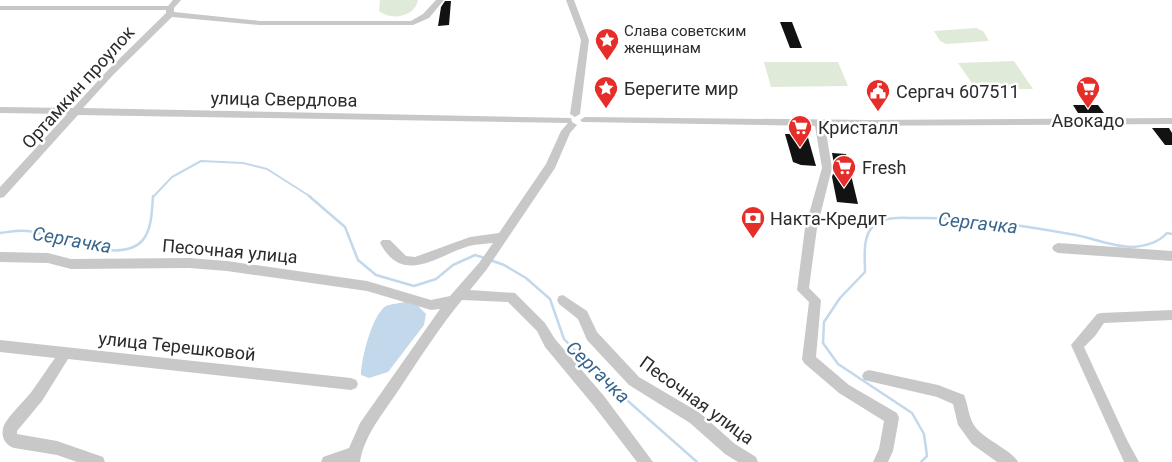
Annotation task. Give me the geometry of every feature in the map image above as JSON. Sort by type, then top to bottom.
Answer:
[{"type":"street","name":"Ортамкин проулок","points":[[0,194],[111,72],[170,11],[177,0]]},
{"type":"street","points":[[0,8],[170,11],[260,22],[413,23],[426,16],[440,0]]},
{"type":"street","points":[[328,462],[354,458],[365,428],[438,320],[483,266],[551,165],[572,120],[585,40],[570,0]]},
{"type":"street","name":"улица Свердлова","points":[[0,110],[572,120]]},
{"type":"street","points":[[572,120],[578,126],[585,120],[819,122],[1172,121]]},
{"type":"street","points":[[819,122],[827,168],[811,228],[804,290],[815,300],[809,359],[844,389],[892,418],[886,451],[880,462]]},
{"type":"street","points":[[386,243],[403,260],[415,262],[470,241],[499,242]]},
{"type":"street","points":[[1058,248],[1172,256]]},
{"type":"street","name":"Песочная улица","points":[[0,257],[48,258],[72,264],[188,263],[227,266],[367,286],[431,305],[455,298],[511,297],[541,327],[550,343],[599,401],[646,462]]},
{"type":"street","name":"Песочная улица","points":[[563,300],[583,314],[592,336],[634,381],[695,418],[730,450],[751,462]]},
{"type":"street","points":[[1132,462],[1122,445],[1077,345],[1091,332],[1101,318],[1172,315]]},
{"type":"street","name":"улица Терешковой","points":[[0,346],[351,384]]},
{"type":"street","points":[[65,353],[37,396],[10,429],[10,436],[14,441],[57,448],[98,462]]},
{"type":"street","points":[[869,376],[938,390],[959,400],[963,420],[971,434],[992,451],[1011,462]]},
{"type":"green space","points":[[380,0],[418,0],[416,6],[408,14],[390,16],[379,11]]},
{"type":"green space","points":[[976,28],[983,31],[989,41],[946,44],[940,41],[934,31]]},
{"type":"green space","points":[[1014,61],[1033,89],[976,89],[958,63]]},
{"type":"green space","points":[[764,62],[838,62],[848,86],[771,87]]},
{"type":"water","points":[[405,302],[418,306],[426,314],[424,325],[388,372],[369,378],[361,375],[365,349],[376,318],[386,306]]},
{"type":"building","points":[[445,1],[451,1],[449,25],[438,26],[441,7]]},
{"type":"building","points":[[780,22],[792,22],[802,48],[790,48]]},
{"type":"building","name":"Авокадо","points":[[1073,105],[1098,105],[1104,113],[1078,113]]},
{"type":"building","points":[[1152,128],[1169,128],[1172,133],[1172,145],[1165,145]]},
{"type":"building","name":"Кристалл","points":[[785,134],[807,134],[816,166],[801,165],[793,162]]},
{"type":"building","name":"Fresh","points":[[832,153],[846,154],[858,204],[837,202],[832,177],[833,174],[836,174]]},
{"type":"waterway","name":"Сергачка","points":[[153,197],[172,177],[201,161],[243,163],[267,169],[311,197]]},
{"type":"waterway","name":"Сергачка","points":[[0,233],[27,231],[89,247],[122,250],[135,246],[145,237],[150,222],[153,196]]},
{"type":"waterway","name":"Сергачка","points":[[309,196],[345,227],[358,260],[376,275],[414,286],[436,279],[453,265],[475,255],[485,258]]},
{"type":"waterway","name":"Сергачка","points":[[921,462],[927,456],[924,434],[912,413],[838,364],[823,343],[824,322],[840,298],[865,272],[866,241],[874,225],[883,220],[899,218],[973,220],[1078,235],[1133,247],[1152,243],[1167,233],[1172,234]]},
{"type":"waterway","name":"Сергачка","points":[[490,260],[504,265],[526,278],[550,299],[564,339],[603,379],[697,462]]},
{"type":"place","name":"Слава советским женщинам","points":[[607,61]]},
{"type":"place","name":"Берегите мир","points":[[606,109]]},
{"type":"place","name":"Авокадо","points":[[1088,109]]},
{"type":"place","name":"Сергач 607511","points":[[878,112]]},
{"type":"place","name":"Кристалл","points":[[800,148]]},
{"type":"place","name":"Fresh","points":[[844,188]]},
{"type":"place","name":"Накта-Кредит","points":[[753,239]]}]
